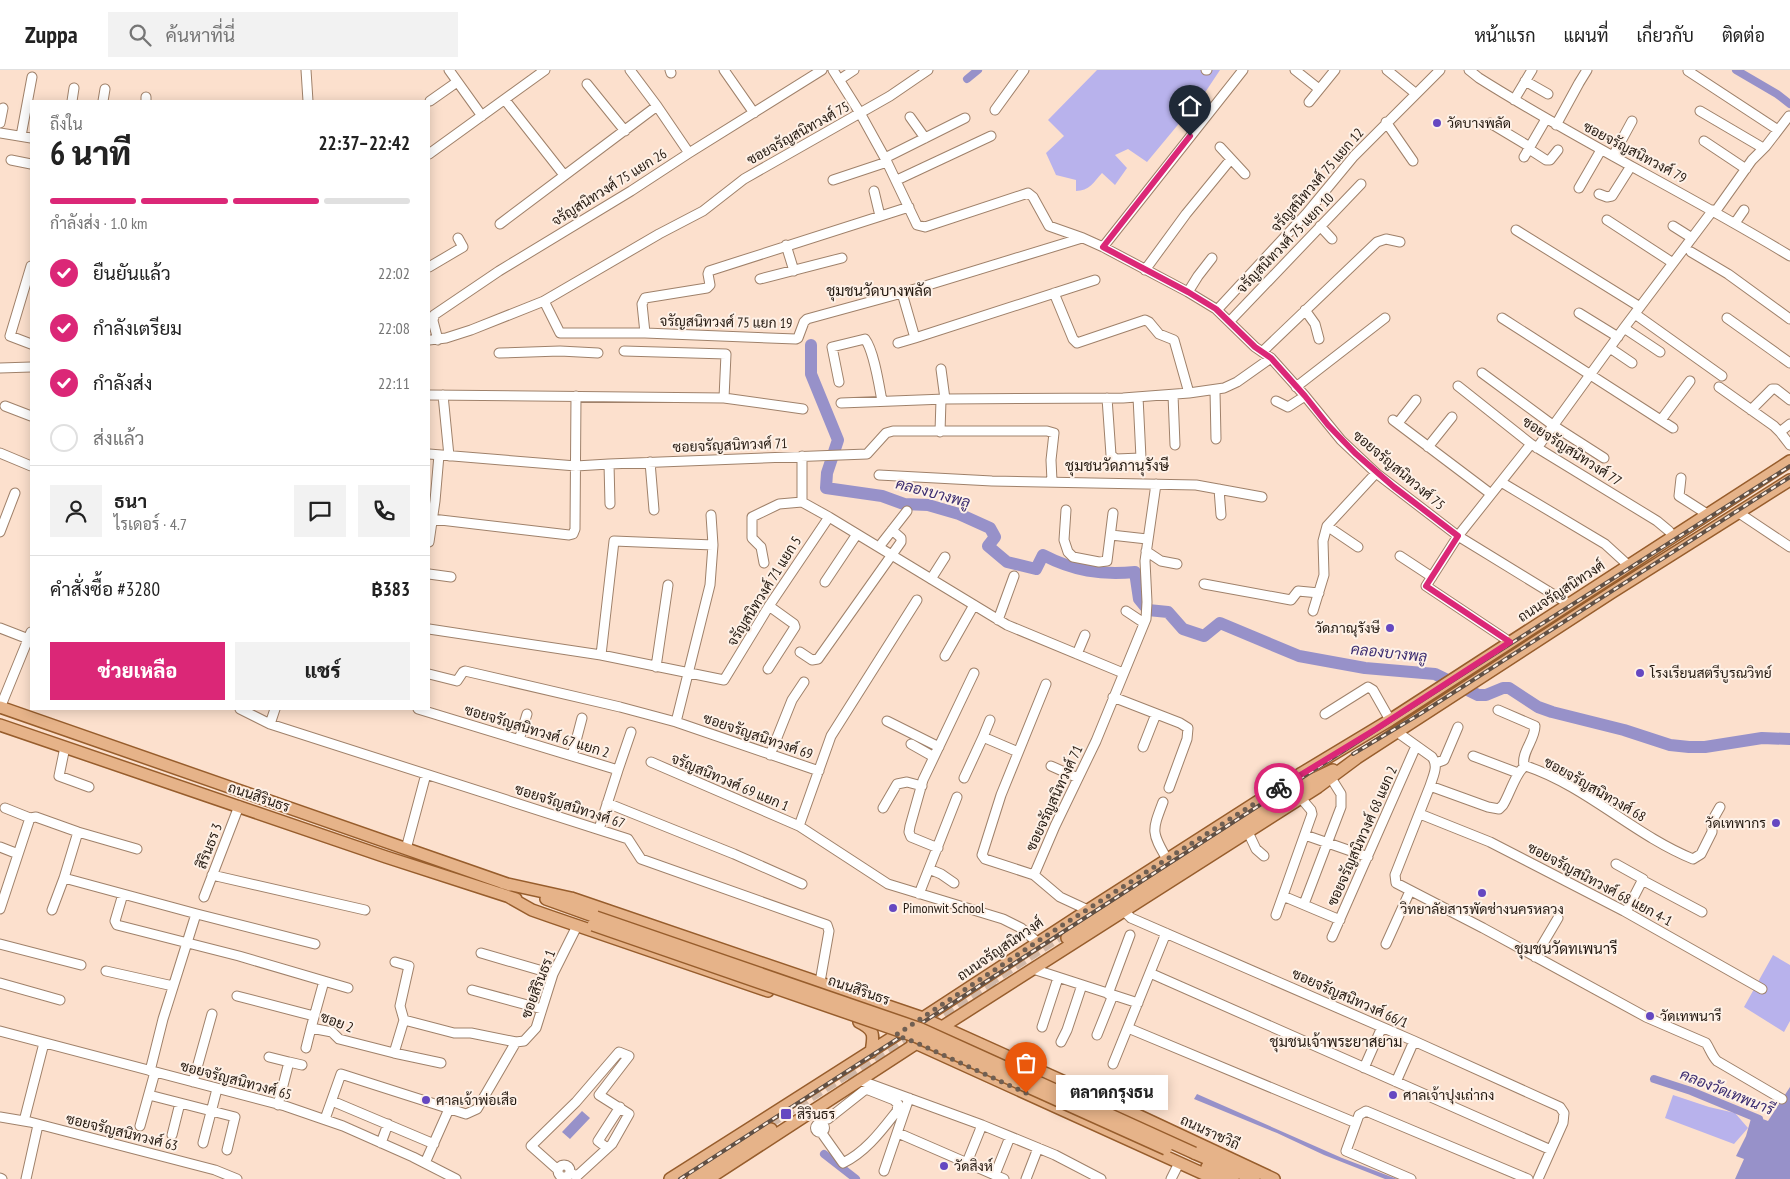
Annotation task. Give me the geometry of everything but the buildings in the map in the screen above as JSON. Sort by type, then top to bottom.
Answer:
[{"type":"main road","name":"ถนนจรัญสนิทวงศ์","points":[[1357,758],[1312,780],[1066,936],[1349,746],[1790,461]]},
{"type":"main road","name":"ถนนจรัญสนิทวงศ์","points":[[708,1179],[943,1026],[1332,778],[1357,758],[1595,603],[1790,480]]},
{"type":"main road","name":"ถนนสิรินธร","points":[[0,708],[503,883],[595,921],[917,1037],[1192,1156]]},
{"type":"main road","name":"ถนนสิรินธร","points":[[0,725],[386,857],[509,897],[595,921]]},
{"type":"main road","name":"ถนนจรัญสนิทวงศ์","points":[[670,1179],[924,1018],[1037,942],[1167,859],[1302,773],[1349,746]]},
{"type":"main road","name":"ถนนสิรินธร","points":[[503,883],[571,898],[801,975],[943,1026]]},
{"type":"main road","name":"ถนนสิรินธร","points":[[509,897],[532,910],[896,1035]]},
{"type":"main road","points":[[1001,966],[999,973],[1002,978],[1008,980],[1018,978]]},
{"type":"main road","points":[[788,998],[802,996],[807,993],[806,981],[801,975]]},
{"type":"main road","points":[[859,1022],[868,1027],[872,1032],[874,1039],[871,1052]]},
{"type":"main road","name":"ถนนราชวิถี","points":[[943,1026],[1274,1179]]},
{"type":"main road","points":[[896,1035],[1215,1179]]},
{"type":"main road","points":[[785,1106],[796,1103],[803,1106],[803,1114],[799,1119]]},
{"type":"main road","points":[[682,1179],[771,1126],[693,1179]]},
{"type":"main road","points":[[1192,1156],[1233,1179]]},
{"type":"main road","name":"ถนนราชวิถี","points":[[1192,1156],[1254,1179]]},
{"type":"street","points":[[306,70],[308,100]]},
{"type":"street","points":[[449,70],[482,116]]},
{"type":"street","points":[[430,153],[545,70]]},
{"type":"street","points":[[630,70],[689,152]]},
{"type":"street","points":[[724,70],[754,113]]},
{"type":"street","name":"จรัญสนิทวงศ์ 75 แยก 26","points":[[433,340],[434,315],[499,271],[631,191],[689,152],[822,70]]},
{"type":"street","points":[[833,70],[860,113],[928,70]]},
{"type":"street","points":[[840,80],[854,70]]},
{"type":"street","points":[[995,110],[1024,70]]},
{"type":"street","points":[[1103,247],[1243,70]]},
{"type":"street","points":[[1295,70],[1319,89]]},
{"type":"street","points":[[1309,102],[1335,70]]},
{"type":"street","points":[[1387,70],[1415,93]]},
{"type":"street","name":"จรัญสนิทวงศ์ 75 แยก 12","points":[[1218,310],[1306,214],[1347,164],[1386,122],[1440,70]]},
{"type":"street","name":"ซอยจรัญสนิทวงศ์ 79","points":[[1469,70],[1556,125],[1714,211],[1790,256]]},
{"type":"street","points":[[1514,100],[1532,70]]},
{"type":"street","points":[[1556,125],[1587,70]]},
{"type":"street","points":[[1688,71],[1778,130]]},
{"type":"street","points":[[21,136],[32,77]]},
{"type":"street","points":[[1525,81],[1548,94]]},
{"type":"street","points":[[430,101],[457,82]]},
{"type":"street","points":[[588,84],[625,130]]},
{"type":"street","points":[[72,100],[74,88]]},
{"type":"street","points":[[104,100],[105,89]]},
{"type":"street","points":[[505,100],[564,175]]},
{"type":"street","points":[[500,224],[657,106]]},
{"type":"street","points":[[0,123],[3,108]]},
{"type":"street","points":[[1700,112],[1761,150]]},
{"type":"street","name":"ซอยจรัญสนิทวงศ์ 75","points":[[433,340],[471,330],[544,301],[659,234],[703,211],[744,179],[772,161],[860,113],[897,180],[914,223],[920,227],[925,227],[1028,193],[1033,197],[1049,226],[1103,247],[1218,310],[1262,352],[1271,358],[1341,440],[1376,473],[1458,536],[1568,604]]},
{"type":"street","points":[[1510,642],[1426,586],[1458,536],[1501,482],[1554,426],[1673,263],[1746,168],[1789,116]]},
{"type":"street","points":[[910,117],[925,138]]},
{"type":"street","points":[[832,180],[886,160],[965,118]]},
{"type":"street","points":[[1528,151],[1546,119]]},
{"type":"street","points":[[1612,156],[1632,121]]},
{"type":"street","points":[[1386,122],[1413,161]]},
{"type":"street","points":[[1490,123],[1528,151],[1546,160],[1550,160],[1558,150]]},
{"type":"street","points":[[0,133],[30,138]]},
{"type":"street","points":[[897,180],[990,136]]},
{"type":"street","points":[[1704,142],[1746,168]]},
{"type":"street","points":[[1220,147],[1245,174]]},
{"type":"street","points":[[1579,188],[1601,150]]},
{"type":"street","points":[[1145,270],[1186,214],[1231,158]]},
{"type":"street","points":[[11,160],[30,164]]},
{"type":"street","points":[[1599,194],[1607,197],[1614,194],[1631,166]]},
{"type":"street","name":"จรัญสนิทวงศ์ 75 แยก 10","points":[[1230,321],[1361,184]]},
{"type":"street","points":[[874,191],[880,216]]},
{"type":"street","points":[[645,334],[642,304],[644,298],[707,288],[710,285],[709,271],[909,207]]},
{"type":"street","points":[[1735,224],[1744,210]]},
{"type":"street","points":[[1606,220],[1673,263]]},
{"type":"street","points":[[1320,226],[1332,239]]},
{"type":"street","points":[[1672,226],[1692,238]]},
{"type":"street","points":[[1516,230],[1637,311],[1722,376]]},
{"type":"street","points":[[430,266],[463,247],[458,238]]},
{"type":"street","name":"จรัญสนิทวงศ์ 75 แยก 19","points":[[560,332],[569,334],[645,334],[796,339],[807,319],[902,293],[1082,238]]},
{"type":"street","points":[[1262,352],[1377,242],[1386,239],[1400,242]]},
{"type":"street","points":[[786,245],[794,271]]},
{"type":"street","points":[[1691,252],[1728,274],[1790,319]]},
{"type":"street","points":[[760,279],[842,258]]},
{"type":"street","points":[[1188,292],[1212,258]]},
{"type":"street","points":[[30,269],[10,336],[30,344]]},
{"type":"street","points":[[898,344],[1095,280]]},
{"type":"street","points":[[902,293],[915,338]]},
{"type":"street","points":[[1054,294],[1076,343],[1145,320],[1159,334],[1172,338],[1176,342],[1189,393]]},
{"type":"street","points":[[544,301],[560,332],[560,351]]},
{"type":"street","points":[[1305,310],[1315,324],[1319,339]]},
{"type":"street","points":[[1580,312],[1618,338]]},
{"type":"street","points":[[1296,386],[1385,318]]},
{"type":"street","points":[[1502,318],[1673,428]]},
{"type":"street","points":[[1727,318],[1790,362]]},
{"type":"street","points":[[1624,328],[1660,352]]},
{"type":"street","points":[[724,398],[728,337]]},
{"type":"street","points":[[839,382],[832,347],[865,339],[877,375],[882,401]]},
{"type":"street","points":[[1610,348],[1632,363]]},
{"type":"street","points":[[499,353],[560,351],[598,353]]},
{"type":"street","points":[[624,351],[726,354]]},
{"type":"street","points":[[841,403],[943,399],[1108,398],[1173,395],[1215,390],[1237,382],[1271,358]]},
{"type":"street","points":[[0,368],[30,366]]},
{"type":"street","points":[[940,432],[943,399],[941,369]]},
{"type":"street","points":[[1482,373],[1554,426],[1604,458]]},
{"type":"street","points":[[1661,420],[1690,381]]},
{"type":"street","name":"ซอยจรัญสนิทวงศ์ 77","points":[[1458,386],[1534,446],[1657,521],[1673,536]]},
{"type":"street","points":[[1719,386],[1780,432],[1790,445]]},
{"type":"street","points":[[1751,410],[1772,389],[1776,389],[1790,400]]},
{"type":"street","points":[[1215,390],[1216,439]]},
{"type":"street","points":[[430,395],[724,398],[803,409]]},
{"type":"street","points":[[443,395],[448,456]]},
{"type":"street","points":[[1173,395],[1174,445]]},
{"type":"street","points":[[432,519],[573,534],[575,529],[576,396]]},
{"type":"street","points":[[1276,401],[1288,407],[1305,396]]},
{"type":"street","points":[[1108,398],[1111,455],[1116,459],[1141,458],[1138,397]]},
{"type":"street","points":[[1416,400],[1395,422],[1491,494]]},
{"type":"street","points":[[5,406],[30,416]]},
{"type":"street","points":[[1428,447],[1452,417]]},
{"type":"street","points":[[1780,432],[1790,424]]},
{"type":"street","points":[[802,456],[867,454],[889,432],[1051,431],[1054,433],[1051,460],[1052,481]]},
{"type":"street","points":[[0,453],[30,466]]},
{"type":"street","name":"ซอยจรัญสนิทวงศ์ 71","points":[[430,454],[576,466],[802,456],[802,502]]},
{"type":"street","points":[[430,534],[439,455]]},
{"type":"street","points":[[650,462],[654,510]]},
{"type":"street","points":[[609,464],[610,504]]},
{"type":"street","points":[[1313,611],[1324,575],[1324,540],[1327,526],[1376,473]]},
{"type":"street","points":[[879,475],[992,481],[1196,485],[1262,497]]},
{"type":"street","points":[[1681,478],[1679,496],[1707,514]]},
{"type":"street","points":[[1501,482],[1605,544],[1628,565]]},
{"type":"street","points":[[1156,484],[1146,551],[1161,561],[1177,564]]},
{"type":"street","points":[[1219,489],[1221,515]]},
{"type":"street","points":[[0,532],[15,493]]},
{"type":"street","points":[[764,563],[761,547],[752,538],[752,517],[779,504],[802,502],[998,620],[1024,633],[1123,673]]},
{"type":"street","points":[[1066,510],[1064,540],[1068,552],[1073,557],[1099,562],[1107,561],[1113,513]]},
{"type":"street","points":[[882,543],[907,511]]},
{"type":"street","points":[[1739,513],[1790,547]]},
{"type":"street","points":[[676,722],[710,585],[713,545],[711,515]]},
{"type":"street","name":"จรัญสนิทวงศ์ 71 แยก 5","points":[[688,674],[724,680],[769,606],[828,517]]},
{"type":"street","points":[[1327,526],[1358,547]]},
{"type":"street","points":[[800,652],[812,660],[818,659],[902,540],[892,530]]},
{"type":"street","points":[[825,582],[857,534]]},
{"type":"street","points":[[1111,535],[1147,539]]},
{"type":"street","points":[[601,655],[614,540],[713,545]]},
{"type":"street","name":"ซอยจรัญสนิทวงศ์ 71","points":[[1034,875],[1055,826],[1096,741],[1148,613],[1144,571],[1146,551]]},
{"type":"street","points":[[1400,556],[1432,577]]},
{"type":"street","points":[[931,579],[945,557]]},
{"type":"street","points":[[430,574],[451,577]]},
{"type":"street","points":[[998,620],[1014,576]]},
{"type":"street","points":[[1204,584],[1292,600],[1298,591],[1307,590],[1319,593]]},
{"type":"street","points":[[656,667],[668,585]]},
{"type":"street","points":[[818,771],[831,736],[917,600]]},
{"type":"street","points":[[768,669],[795,627],[794,624],[769,606]]},
{"type":"street","points":[[945,656],[974,606]]},
{"type":"street","points":[[1126,611],[1144,623]]},
{"type":"street","points":[[0,628],[30,637],[0,708]]},
{"type":"street","points":[[430,628],[601,655],[688,674]]},
{"type":"street","points":[[1077,654],[1085,635]]},
{"type":"street","name":"ซอยจรัญสนิทวงศ์ 69","points":[[430,674],[457,681],[465,672],[620,707],[676,722],[818,771],[799,826]]},
{"type":"street","points":[[938,848],[910,835],[910,826],[922,786],[934,757],[974,673]]},
{"type":"street","points":[[770,755],[792,700],[804,682]]},
{"type":"street","points":[[1046,684],[1000,795],[982,855],[986,859],[1034,875],[1060,897],[1088,910]]},
{"type":"street","points":[[1325,714],[1368,687],[1372,690],[1390,720]]},
{"type":"street","points":[[1113,697],[1188,728],[1187,739],[1169,788]]},
{"type":"street","name":"ซอยจรัญสนิทวงศ์ 67","points":[[242,710],[270,724],[628,839],[641,859],[826,925],[829,931],[820,982]]},
{"type":"street","points":[[270,724],[275,710]]},
{"type":"street","name":"ซอยจรัญสนิทวงศ์ 67 แยก 2","points":[[421,710],[618,770],[599,829]]},
{"type":"street","points":[[1430,786],[1488,807],[1499,808],[1503,805],[1521,770],[1523,760],[1535,732],[1535,726],[1498,710]]},
{"type":"street","points":[[519,740],[527,714]]},
{"type":"street","points":[[1142,747],[1156,714]]},
{"type":"street","points":[[572,756],[582,718]]},
{"type":"street","points":[[964,778],[990,720]]},
{"type":"street","points":[[887,721],[939,747]]},
{"type":"street","points":[[1436,763],[1444,760],[1458,727]]},
{"type":"street","points":[[618,770],[631,732]]},
{"type":"street","points":[[1397,732],[1432,757],[1436,763],[1430,786],[1395,878],[1396,883],[1646,1017],[1706,1043],[1712,1051],[1713,1057],[1782,1100]]},
{"type":"street","points":[[983,738],[1018,752]]},
{"type":"street","points":[[911,744],[934,757]]},
{"type":"street","name":"ซอยจรัญสนิทวงศ์ 68 แยก 2","points":[[1332,937],[1416,746]]},
{"type":"street","points":[[65,747],[59,776],[89,787]]},
{"type":"street","points":[[1473,756],[1521,770]]},
{"type":"street","name":"จรัญสนิทวงศ์ 69 แยก 1","points":[[651,762],[799,826]]},
{"type":"street","points":[[1051,766],[1078,778]]},
{"type":"street","name":"ซอยจรัญสนิทวงศ์ 68","points":[[1521,770],[1531,768],[1578,792],[1625,822],[1693,859],[1701,854],[1712,832],[1712,821],[1720,807]]},
{"type":"street","points":[[406,849],[426,774]]},
{"type":"street","points":[[1304,904],[1328,844],[1342,800],[1341,794],[1332,778]]},
{"type":"street","points":[[883,808],[897,784],[907,782],[922,786]]},
{"type":"street","points":[[919,894],[957,798]]},
{"type":"street","points":[[1276,915],[1312,814],[1311,810],[1300,798]]},
{"type":"street","points":[[1163,802],[1154,824],[1154,834],[1167,859]]},
{"type":"street","points":[[607,803],[734,854],[802,884]]},
{"type":"street","name":"สิรินธร 3","points":[[204,897],[239,806]]},
{"type":"street","points":[[5,808],[30,818],[36,817],[78,832],[137,849]]},
{"type":"street","name":"ซอยจรัญสนิทวงศ์ 68 แยก 4-1","points":[[1420,814],[1490,842],[1626,912],[1762,989]]},
{"type":"street","points":[[1,903],[30,818]]},
{"type":"street","points":[[799,826],[880,881],[1003,919],[1021,928],[1037,942]]},
{"type":"street","points":[[52,910],[78,832]]},
{"type":"street","points":[[1248,832],[1256,849],[1264,856]]},
{"type":"street","points":[[1305,835],[1368,857]]},
{"type":"street","points":[[0,847],[18,854]]},
{"type":"street","points":[[1616,864],[1702,912]]},
{"type":"street","points":[[929,870],[941,874],[954,883]]},
{"type":"street","points":[[212,875],[365,910]]},
{"type":"street","points":[[64,878],[315,944]]},
{"type":"street","points":[[1626,912],[1642,880]]},
{"type":"street","points":[[1386,944],[1410,891]]},
{"type":"street","points":[[123,894],[115,921],[117,925],[187,942],[348,988]]},
{"type":"street","points":[[1283,896],[1340,920]]},
{"type":"street","name":"ซอยจรัญสนิทวงศ์ 66/1","points":[[1124,911],[1131,918],[1414,1041],[1560,1107],[1564,1113],[1563,1123],[1551,1150]]},
{"type":"street","points":[[140,1126],[149,1095],[163,1019],[196,914]]},
{"type":"street","points":[[1535,957],[1558,918]]},
{"type":"street","name":"ซอยสิรินธร 1","points":[[516,1042],[524,1041],[536,1028],[553,974],[577,926]]},
{"type":"street","points":[[1113,1064],[1166,933]]},
{"type":"street","points":[[1097,1035],[1130,935]]},
{"type":"street","points":[[0,944],[81,965]]},
{"type":"street","points":[[481,953],[553,974]]},
{"type":"street","points":[[394,1053],[404,1020],[400,1006],[410,966],[395,962]]},
{"type":"street","points":[[1034,969],[1138,1003]]},
{"type":"street","points":[[106,971],[173,986]]},
{"type":"street","points":[[1150,973],[1551,1150],[1538,1179]]},
{"type":"street","points":[[1042,1027],[1058,978]]},
{"type":"street","name":"ซอย 2","points":[[324,981],[311,1028],[332,1032],[339,1039],[441,1063]]},
{"type":"street","points":[[0,983],[60,1000]]},
{"type":"street","points":[[1061,1042],[1082,985]]},
{"type":"street","points":[[472,990],[542,1009]]},
{"type":"street","points":[[237,996],[314,1016]]},
{"type":"street","points":[[193,1082],[212,1014]]},
{"type":"street","points":[[325,1119],[341,1074],[466,1114],[477,1109],[516,1042],[471,1033],[454,1033],[404,1020]]},
{"type":"street","points":[[1364,1068],[1382,1027]]},
{"type":"street","points":[[306,1048],[311,1028]]},
{"type":"street","points":[[1128,1028],[1356,1123]]},
{"type":"street","name":"ซอยจรัญสนิทวงศ์ 65","points":[[0,1031],[325,1119],[425,1163],[445,1176],[456,1179]]},
{"type":"street","points":[[1396,1082],[1414,1041]]},
{"type":"street","points":[[24,1121],[44,1043]]},
{"type":"street","points":[[619,1052],[629,1056],[599,1095],[620,1108],[629,1114],[612,1144],[577,1176],[563,1175],[531,1146],[576,1102],[619,1052]]},
{"type":"street","points":[[269,1057],[302,1065]]},
{"type":"street","points":[[278,1105],[289,1062]]},
{"type":"street","points":[[859,1080],[982,1125],[1038,1148],[1102,1179]]},
{"type":"street","points":[[203,1143],[218,1089]]},
{"type":"street","points":[[819,1106],[824,1125],[843,1163],[852,1159],[868,1146],[897,1111],[898,1104],[894,1100],[866,1089],[824,1125]]},
{"type":"street","points":[[149,1095],[235,1118],[228,1150]]},
{"type":"street","points":[[884,1171],[909,1098]]},
{"type":"street","points":[[332,1101],[434,1144]]},
{"type":"street","points":[[172,1135],[180,1103]]},
{"type":"street","points":[[607,1148],[598,1141],[620,1108]]},
{"type":"street","points":[[425,1163],[449,1109]]},
{"type":"street","points":[[1411,1179],[1347,1153],[1346,1148],[1359,1115],[1366,1110],[1528,1179]]},
{"type":"street","name":"ซอยจรัญสนิทวงศ์ 63","points":[[0,1117],[24,1121],[215,1170],[237,1179]]},
{"type":"street","points":[[381,1143],[388,1124]]},
{"type":"street","points":[[26,1179],[38,1125]]},
{"type":"street","points":[[968,1160],[982,1125]]},
{"type":"street","points":[[898,1133],[1004,1179]]},
{"type":"street","points":[[996,1172],[1010,1137]]},
{"type":"street","points":[[1026,1179],[1038,1148]]},
{"type":"street","points":[[1171,1179],[1179,1163]]},
{"type":"shaded area","points":[[1097,70],[1220,70],[1206,91],[1147,162],[1128,149],[1115,155],[1127,168],[1115,185],[1102,173],[1088,188],[1076,191],[1076,180],[1056,175],[1046,153],[1064,136],[1048,120]]},
{"type":"shaded area","points":[[1773,955],[1790,965],[1790,1021],[1784,1032],[1744,1007]]},
{"type":"shaded area","points":[[1790,1087],[1790,1179],[1735,1179],[1744,1159],[1736,1156],[1746,1136],[1752,1115],[1768,1121]]},
{"type":"shaded area","points":[[1197,1094],[1342,1158],[1397,1179],[1385,1179],[1324,1155],[1277,1133],[1194,1099]]},
{"type":"shaded area","points":[[1673,1095],[1735,1113],[1748,1128],[1734,1144],[1665,1118]]},
{"type":"shaded area","points":[[582,1111],[590,1118],[570,1139],[562,1132]]},
{"type":"waterway","points":[[967,79],[978,70]]},
{"type":"waterway","points":[[1736,70],[1777,94],[1790,104]]},
{"type":"waterway","name":"คลองบางพลู","points":[[811,345],[811,374],[838,440],[827,473],[826,488],[882,496],[904,504],[928,505],[959,514],[990,528],[995,537],[988,546],[1007,562],[1036,569],[1043,555],[1066,565],[1088,571],[1110,573],[1135,572],[1139,599],[1148,610],[1168,612],[1183,629],[1204,636],[1220,623],[1299,656],[1365,668],[1435,674],[1478,695],[1486,695],[1503,688],[1509,688],[1538,707],[1552,712],[1624,730],[1670,745],[1705,747],[1762,738],[1790,739]]},
{"type":"waterway","name":"คลองวัดเทพนารี","points":[[1654,1079],[1691,1091],[1759,1119]]},
{"type":"waterway","points":[[824,1154],[856,1179]]},
{"type":"tunnel","points":[[987,983],[1064,933]]},
{"type":"tunnel","points":[[848,1079],[998,983]]},
{"type":"tunnel","points":[[769,1123],[852,1070]]},
{"type":"railway","points":[[680,1179],[1452,681],[1790,466]]},
{"type":"railway","points":[[1353,754],[1420,714],[1790,477]]},
{"type":"way so far","points":[[1026,1093],[896,1035],[1058,928],[1279,788]]},
{"type":"place","name":"วัดบางพลัด","points":[[1437,123]]},
{"type":"place","name":"วัดภาณุรังษี","points":[[1390,628]]},
{"type":"place","name":"โรงเรียนสตรีบูรณวิทย์","points":[[1640,673]]},
{"type":"place","name":"วัดเทพากร","points":[[1776,823]]},
{"type":"place","name":"วิทยาลัยสารพัดช่างนครหลวง","points":[[1482,893]]},
{"type":"place","name":"Pimonwit School","points":[[893,908]]},
{"type":"place","name":"วัดเทพนารี","points":[[1650,1016]]},
{"type":"place","name":"ตลาดกรุงธน","points":[[1026,1093]]},
{"type":"place","name":"ศาลเจ้าปุงเถ่ากง","points":[[1393,1095]]},
{"type":"place","name":"ศาลเจ้าพ่อเสือ","points":[[426,1100]]},
{"type":"place","name":"สิรินธร","points":[[786,1114]]},
{"type":"place","name":"วัดสิงห์","points":[[944,1166]]},
{"type":"district","name":"ชุมชนวัดบางพลัด","points":[[879,291]]},
{"type":"district","name":"ชุมชนวัดภานุรังษี","points":[[1117,466]]},
{"type":"district","name":"ชุมชนวัดทเพนารี","points":[[1566,949]]},
{"type":"district","name":"ชุมชนเจ้าพระยาสยาม","points":[[1336,1042]]},
{"type":"route","points":[[1190,136],[1103,247],[1159,276],[1216,309],[1255,347],[1271,358],[1341,440],[1376,473],[1458,536],[1426,586],[1510,642],[1376,729],[1279,788]]}]
